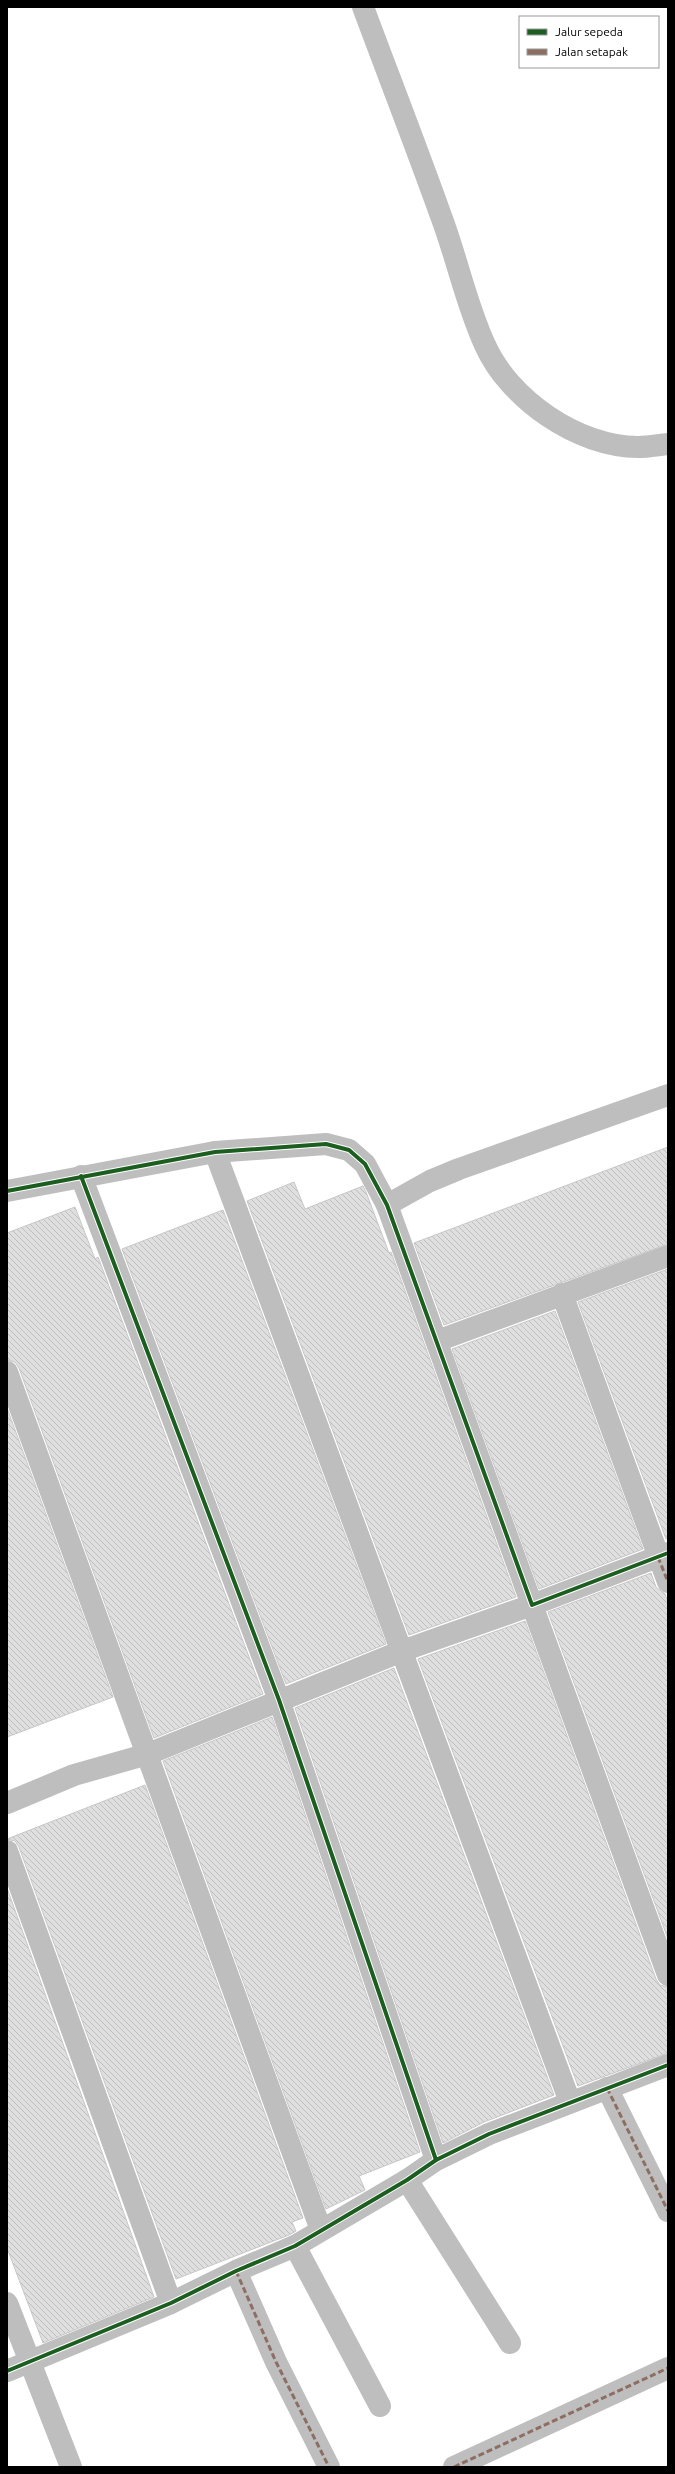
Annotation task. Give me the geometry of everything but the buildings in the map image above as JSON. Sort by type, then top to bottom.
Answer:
[{"type":"street","points":[[363,7],[442,218],[485,345],[500,373],[523,396],[557,424],[588,437],[637,447],[668,444]]},
{"type":"street","points":[[387,1205],[430,1181],[459,1169],[668,1095]]},
{"type":"street","points":[[7,1191],[215,1152],[326,1144],[349,1150],[365,1164],[387,1205],[668,1974]]},
{"type":"street","points":[[215,1152],[570,2102]]},
{"type":"street","points":[[81,1176],[279,1700],[436,2160]]},
{"type":"street","points":[[437,1341],[668,1256]]},
{"type":"street","points":[[562,1294],[663,1555],[668,1582]]},
{"type":"street","points":[[7,1372],[322,2230]]},
{"type":"street","points":[[7,1803],[74,1775],[148,1754],[402,1651],[532,1605],[663,1555]]},
{"type":"street","points":[[7,1851],[171,2303]]},
{"type":"street","points":[[7,2371],[28,2360],[171,2303],[236,2271],[295,2246],[407,2180],[436,2160],[489,2134],[668,2064]]},
{"type":"street","points":[[607,2088],[668,2211]]},
{"type":"street","points":[[407,2180],[510,2343]]},
{"type":"street","points":[[295,2246],[380,2406]]},
{"type":"street","points":[[236,2271],[276,2362],[329,2467]]},
{"type":"street","points":[[7,2303],[71,2467]]},
{"type":"street","points":[[454,2467],[668,2368]]},
{"type":"marked path","points":[[658,1557],[668,1582]]},
{"type":"marked path","points":[[607,2088],[668,2211]]},
{"type":"marked path","points":[[236,2271],[276,2362],[329,2467]]},
{"type":"marked path","points":[[454,2467],[668,2368]]},
{"type":"cycle path","points":[[7,1191],[215,1152],[326,1144],[349,1150],[365,1164],[387,1205],[532,1605],[668,1553]]},
{"type":"cycle path","points":[[81,1176],[279,1700],[436,2160]]},
{"type":"cycle path","points":[[7,2371],[171,2303],[236,2271],[295,2246],[407,2180],[436,2160],[489,2134],[668,2065]]}]
